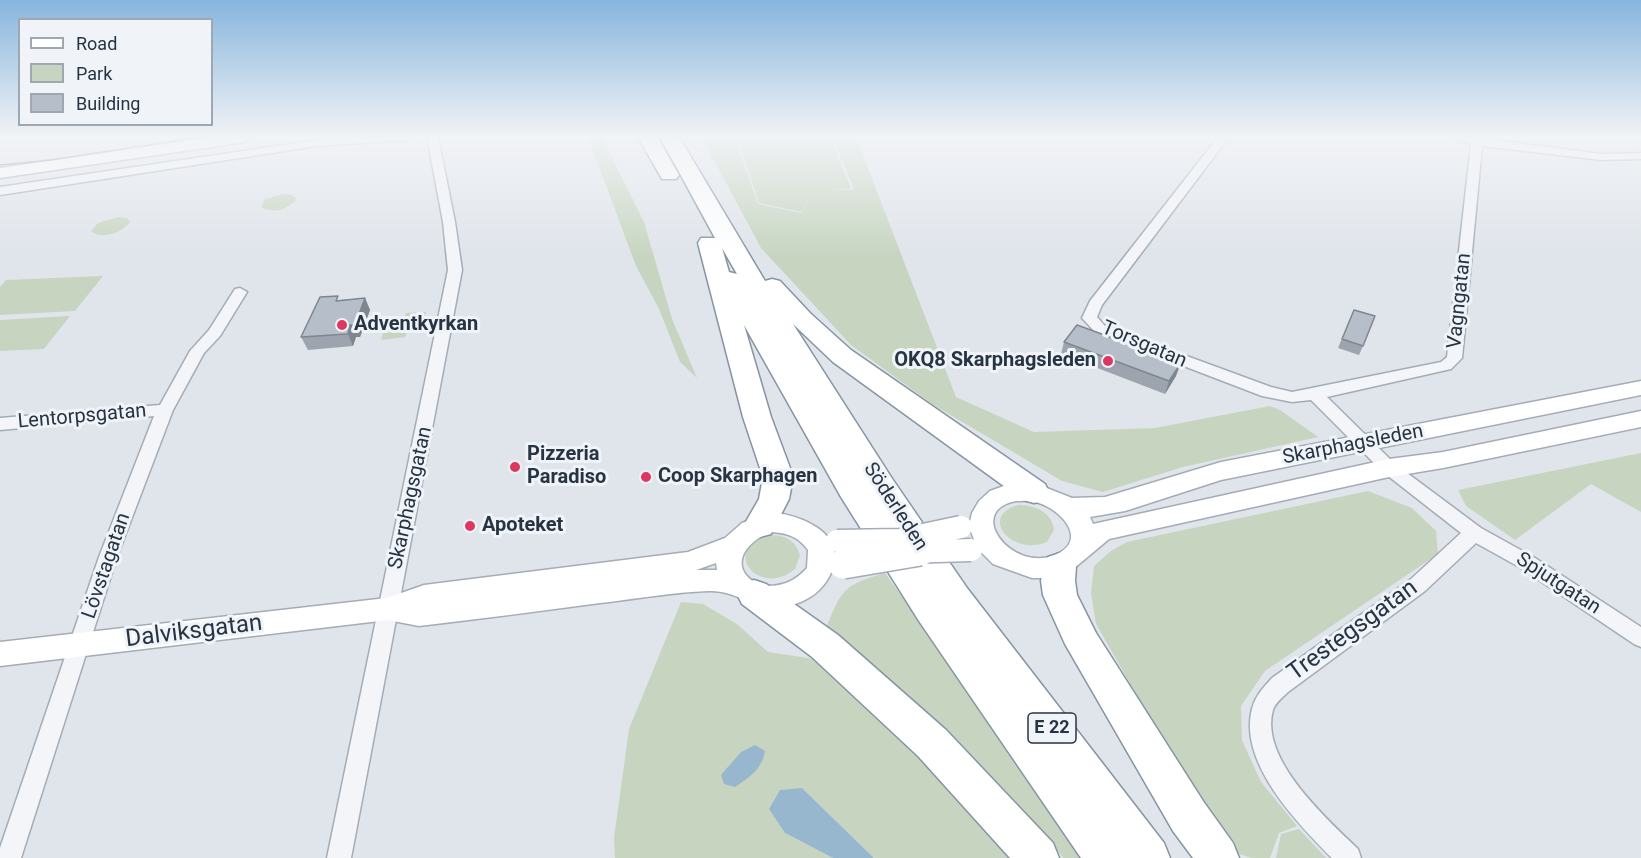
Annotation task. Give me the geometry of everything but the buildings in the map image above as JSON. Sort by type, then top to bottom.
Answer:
[{"type":"highway","name":"Söderleden","points":[[675,177],[955,598],[1149,858]]},
{"type":"highway","name":"Söderleden","points":[[688,177],[716,237],[852,489],[931,610],[1107,858]]},
{"type":"highway","points":[[716,237],[842,356],[1034,492]]},
{"type":"highway","points":[[716,237],[757,417],[775,468],[777,483],[774,499],[760,525]]},
{"type":"highway","points":[[1071,557],[1058,581],[1060,595],[1083,644],[1188,816],[1218,858]]},
{"type":"highway","points":[[745,588],[825,646],[932,743],[1038,858]]},
{"type":"main road","name":"Skarphagsleden","points":[[1067,507],[1084,509],[1115,505],[1217,472],[1360,442],[1505,417],[1641,388]]},
{"type":"main road","name":"Skarphagsleden","points":[[1071,557],[1102,531],[1389,468],[1443,460],[1641,419]]},
{"type":"main road","points":[[840,553],[803,590],[777,598],[745,588],[728,567],[732,546],[742,534],[760,525],[791,524],[840,553],[934,549],[966,538],[990,503],[1008,493],[1034,492],[1067,507],[1078,520],[1083,534],[1071,557],[1045,569],[1026,568],[966,538]]},
{"type":"main road","points":[[984,511],[982,535],[991,548],[1004,559]]},
{"type":"main road","points":[[808,532],[821,548],[822,563],[818,576]]},
{"type":"main road","name":"Dalviksgatan","points":[[0,654],[387,609],[424,596],[690,562],[732,546]]},
{"type":"main road","name":"Dalviksgatan","points":[[387,609],[419,615],[711,580],[745,588]]},
{"type":"street","points":[[0,191],[92,177]]},
{"type":"street","name":"Skarphagsgatan","points":[[339,858],[455,270],[440,177]]},
{"type":"street","name":"Torsgatan","points":[[1193,177],[1095,304],[1089,318],[1100,329],[1268,392],[1292,397],[1315,394]]},
{"type":"street","name":"Vagngatan","points":[[1315,394],[1446,366],[1454,358],[1474,177]]},
{"type":"street","name":"Lövstagatan","points":[[9,858],[108,557],[165,410],[198,351],[214,333],[240,292]]},
{"type":"street","points":[[1315,394],[1360,442],[1389,468],[1474,533]]},
{"type":"street","name":"Lentorpsgatan","points":[[0,424],[165,410]]},
{"type":"street","name":"Spjutgatan","points":[[1474,533],[1528,563],[1641,638]]},
{"type":"street","name":"Trestegsgatan","points":[[1349,858],[1312,822],[1270,765],[1260,726],[1263,706],[1280,685],[1418,585],[1474,533]]},
{"type":"green space","points":[[603,177],[622,177],[644,222],[672,319],[697,378],[680,362],[659,309],[636,266]]},
{"type":"green space","points":[[723,177],[748,177],[758,204],[801,213],[814,192],[801,212],[759,203],[750,177],[846,177],[851,188],[829,191],[854,189],[849,177],[871,177],[956,397],[1034,432],[1155,428],[1270,406],[1280,410],[1318,437],[1183,467],[1103,492],[1062,481],[932,404],[851,345],[761,248]]},
{"type":"green space","points":[[284,194],[292,195],[296,198],[295,201],[279,210],[261,207],[265,199]]},
{"type":"green space","points":[[118,217],[127,218],[130,222],[112,234],[101,235],[91,231],[98,223]]},
{"type":"green space","points":[[103,276],[75,311],[0,315],[0,287],[6,280]]},
{"type":"green space","points":[[426,312],[422,328],[408,329],[405,337],[381,340],[383,333],[395,332],[396,327],[402,326],[406,313]]},
{"type":"green space","points":[[70,316],[44,349],[0,351],[0,320]]},
{"type":"green space","points":[[1641,453],[1641,512],[1591,484],[1515,540],[1466,506],[1458,490]]},
{"type":"green space","points":[[1368,491],[1412,508],[1436,531],[1438,554],[1265,671],[1241,706],[1242,740],[1261,782],[1297,826],[1279,833],[1270,858],[1252,858],[1236,853],[1189,787],[1096,624],[1091,593],[1094,566],[1111,551],[1127,542]]},
{"type":"green space","points":[[1018,505],[1036,508],[1050,518],[1054,530],[1047,542],[1035,545],[1023,544],[1005,534],[1000,526],[1001,518],[1006,511]]},
{"type":"green space","points":[[769,535],[788,539],[795,545],[800,555],[795,569],[781,577],[769,578],[758,575],[750,568],[746,560],[747,550],[754,542]]},
{"type":"green space","points":[[885,573],[1089,858],[1064,858],[966,754],[827,626],[837,603],[847,589],[861,581]]},
{"type":"green space","points":[[681,602],[703,604],[737,624],[768,652],[814,659],[898,733],[1015,858],[874,858],[802,788],[785,833],[833,858],[615,858],[614,838],[629,729]]},
{"type":"green space","points":[[1299,829],[1326,858],[1276,858],[1281,834]]},
{"type":"water","points":[[755,745],[765,751],[758,768],[735,787],[724,784],[721,775],[741,752]]},
{"type":"water","points":[[802,788],[874,858],[833,858],[785,833],[769,809],[780,790]]},
{"type":"place","name":"Adventkyrkan","points":[[342,325]]},
{"type":"place","name":"OKQ8 Skarphagsleden","points":[[1108,361]]},
{"type":"place","name":"Pizzeria Paradiso","points":[[515,467]]},
{"type":"place","name":"Coop Skarphagen","points":[[646,477]]},
{"type":"place","name":"Apoteket","points":[[470,526]]}]
